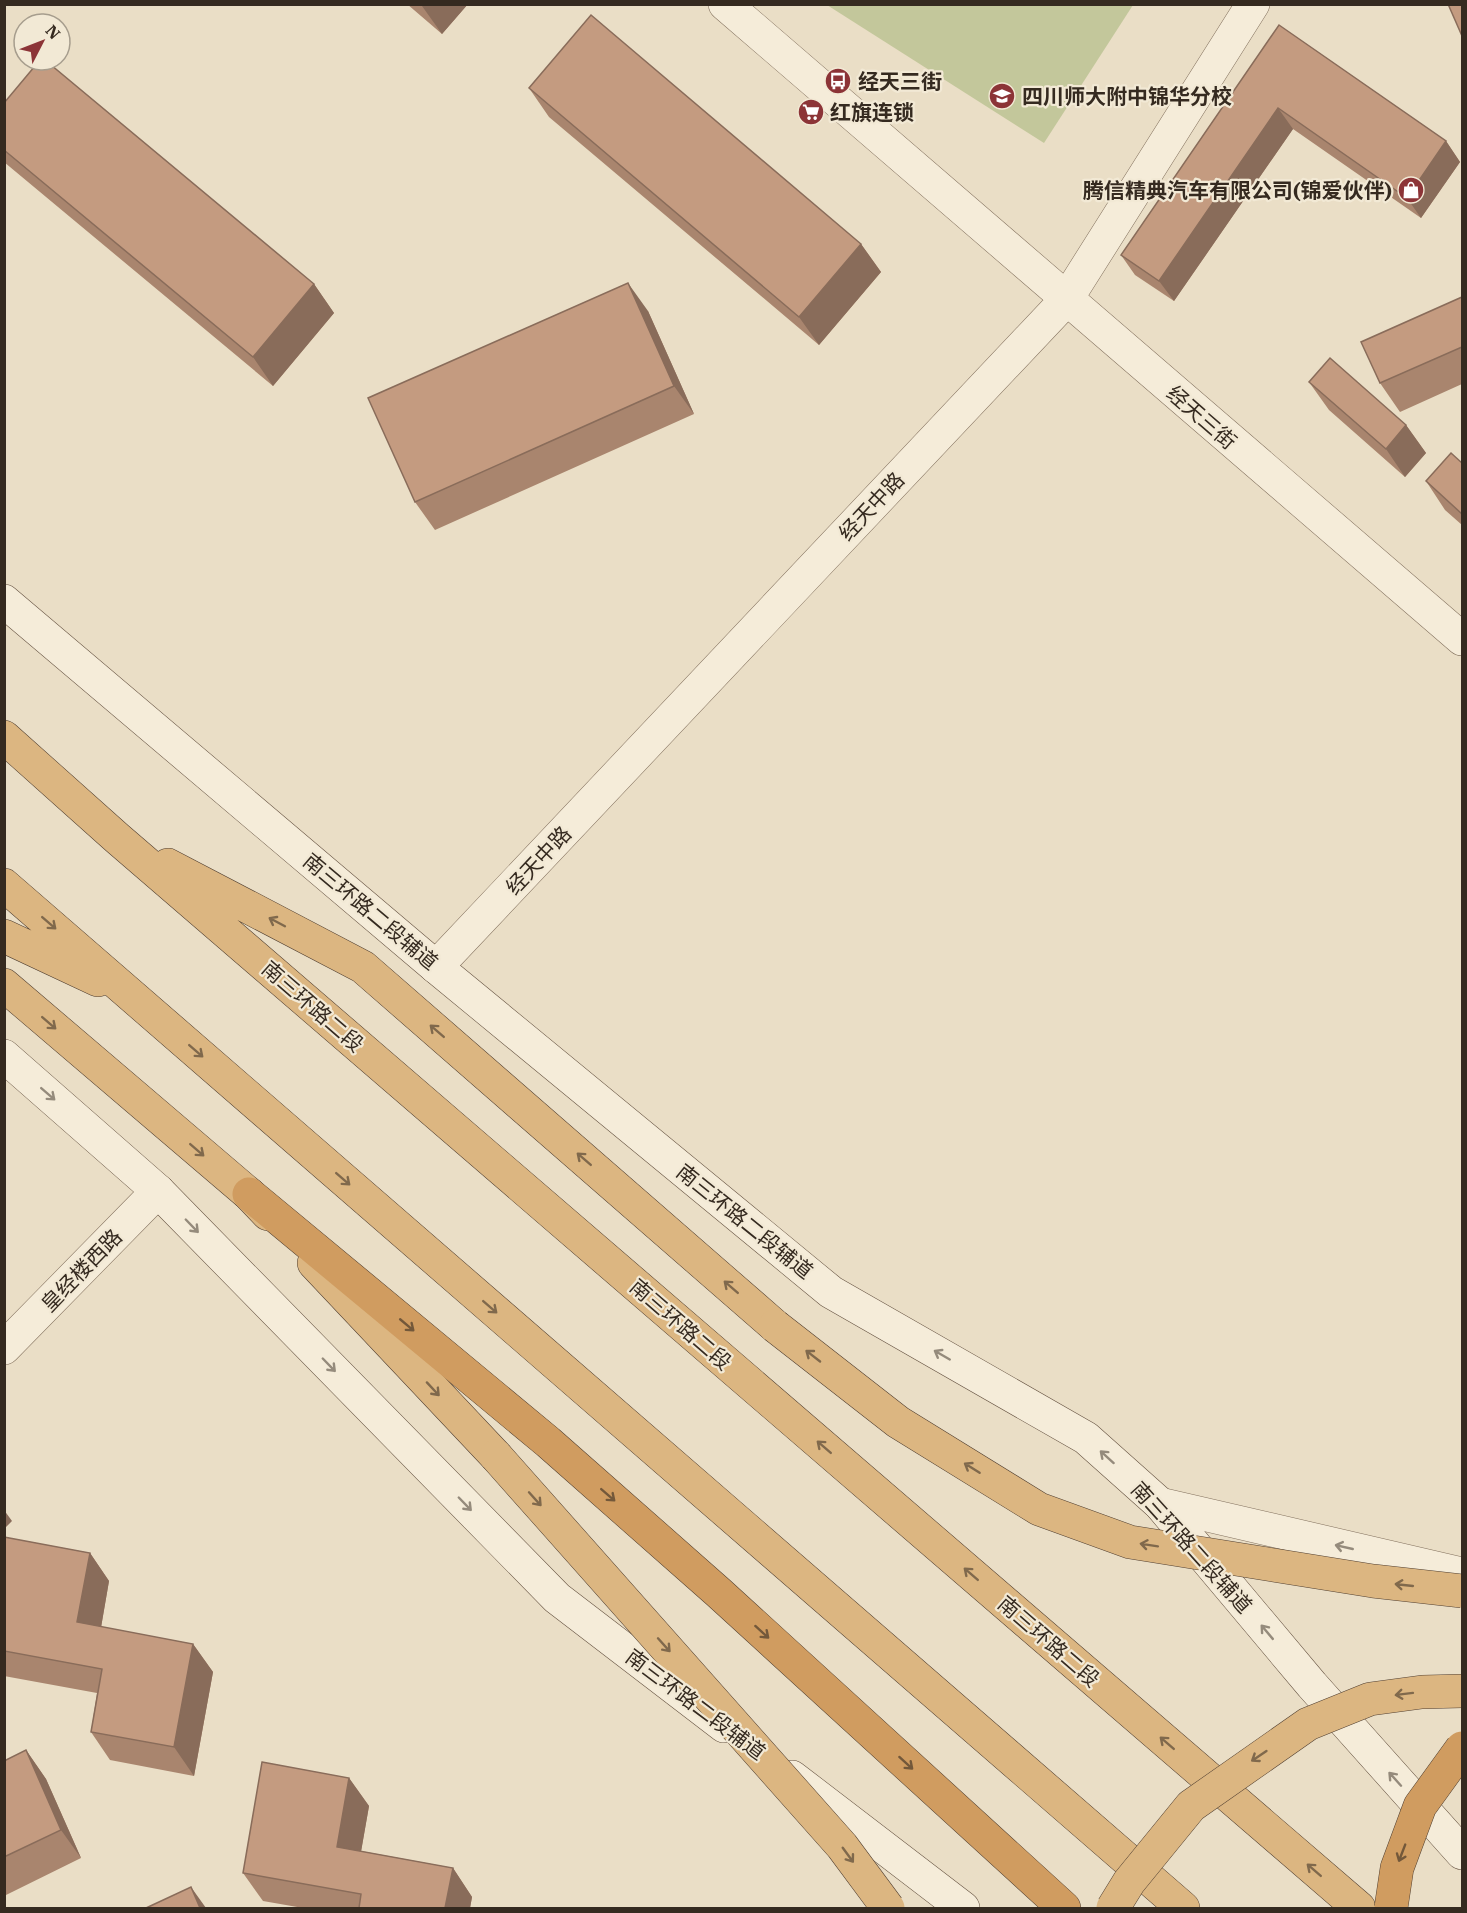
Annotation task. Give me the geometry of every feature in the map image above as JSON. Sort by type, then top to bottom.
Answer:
[{"type":"highway","name":"南三环路二段","points":[[4,737],[117,838],[1359,1908]]},
{"type":"highway","points":[[117,838],[363,966],[775,1326],[898,1422],[1039,1509],[1130,1542],[1373,1581],[1462,1591]]},
{"type":"highway","points":[[4,885],[1183,1908]]},
{"type":"highway","points":[[4,936],[134,998]]},
{"type":"highway","points":[[4,985],[249,1194],[548,1442],[718,1592],[1064,1908]]},
{"type":"highway","points":[[249,1194],[496,1456],[842,1846],[888,1908]]},
{"type":"highway","points":[[1113,1908],[1129,1882],[1191,1806],[1308,1724],[1370,1699],[1422,1692],[1462,1691]]},
{"type":"highway","points":[[1392,1908],[1397,1868],[1420,1806],[1462,1748]]},
{"type":"main road","name":"经天三街","points":[[725,4],[1462,639]]},
{"type":"main road","name":"经天中路","points":[[436,967],[1066,300],[1253,4]]},
{"type":"main road","name":"南三环路二段辅道","points":[[4,601],[436,967],[831,1292],[1086,1438],[1160,1504],[1312,1685],[1462,1853]]},
{"type":"main road","name":"南三环路二段辅道","points":[[4,1056],[158,1191],[557,1598],[963,1908]]},
{"type":"main road","name":"皇经楼西路","points":[[4,1348],[158,1191]]},
{"type":"main road","points":[[1160,1504],[1462,1574]]},
{"type":"green space","points":[[1133,4],[1044,143],[827,5]]},
{"type":"building","points":[[1448,4],[1462,4],[1462,36]]},
{"type":"building","points":[[591,15],[861,244],[799,317],[529,88]]},
{"type":"building","name":"腾信精典汽车有限公司(锦爱伙伴)","points":[[1279,25],[1446,141],[1407,198],[1278,108],[1159,281],[1121,255]]},
{"type":"building","points":[[30,72],[59,72],[314,284],[253,357],[4,150],[4,103]]},
{"type":"building","points":[[628,283],[674,386],[415,502],[368,398]]},
{"type":"building","points":[[1462,297],[1462,347],[1380,383],[1361,342]]},
{"type":"building","points":[[1330,358],[1406,425],[1386,449],[1309,382]]},
{"type":"building","points":[[1451,453],[1462,463],[1462,514],[1426,481]]},
{"type":"building","points":[[4,1537],[90,1553],[77,1622],[193,1644],[174,1747],[91,1732],[102,1669],[4,1651]]},
{"type":"building","points":[[26,1750],[61,1830],[4,1857],[4,1761]]},
{"type":"building","points":[[262,1762],[349,1778],[337,1847],[453,1868],[445,1908],[359,1908],[361,1894],[243,1873]]},
{"type":"building","points":[[191,1887],[200,1908],[146,1908]]},
{"type":"place","name":"经天三街","points":[[838,81]]},
{"type":"place","name":"四川师大附中锦华分校","points":[[1002,96]]},
{"type":"place","name":"红旗连锁","points":[[811,112]]},
{"type":"place","name":"腾信精典汽车有限公司(锦爱伙伴)","points":[[1411,190]]}]
